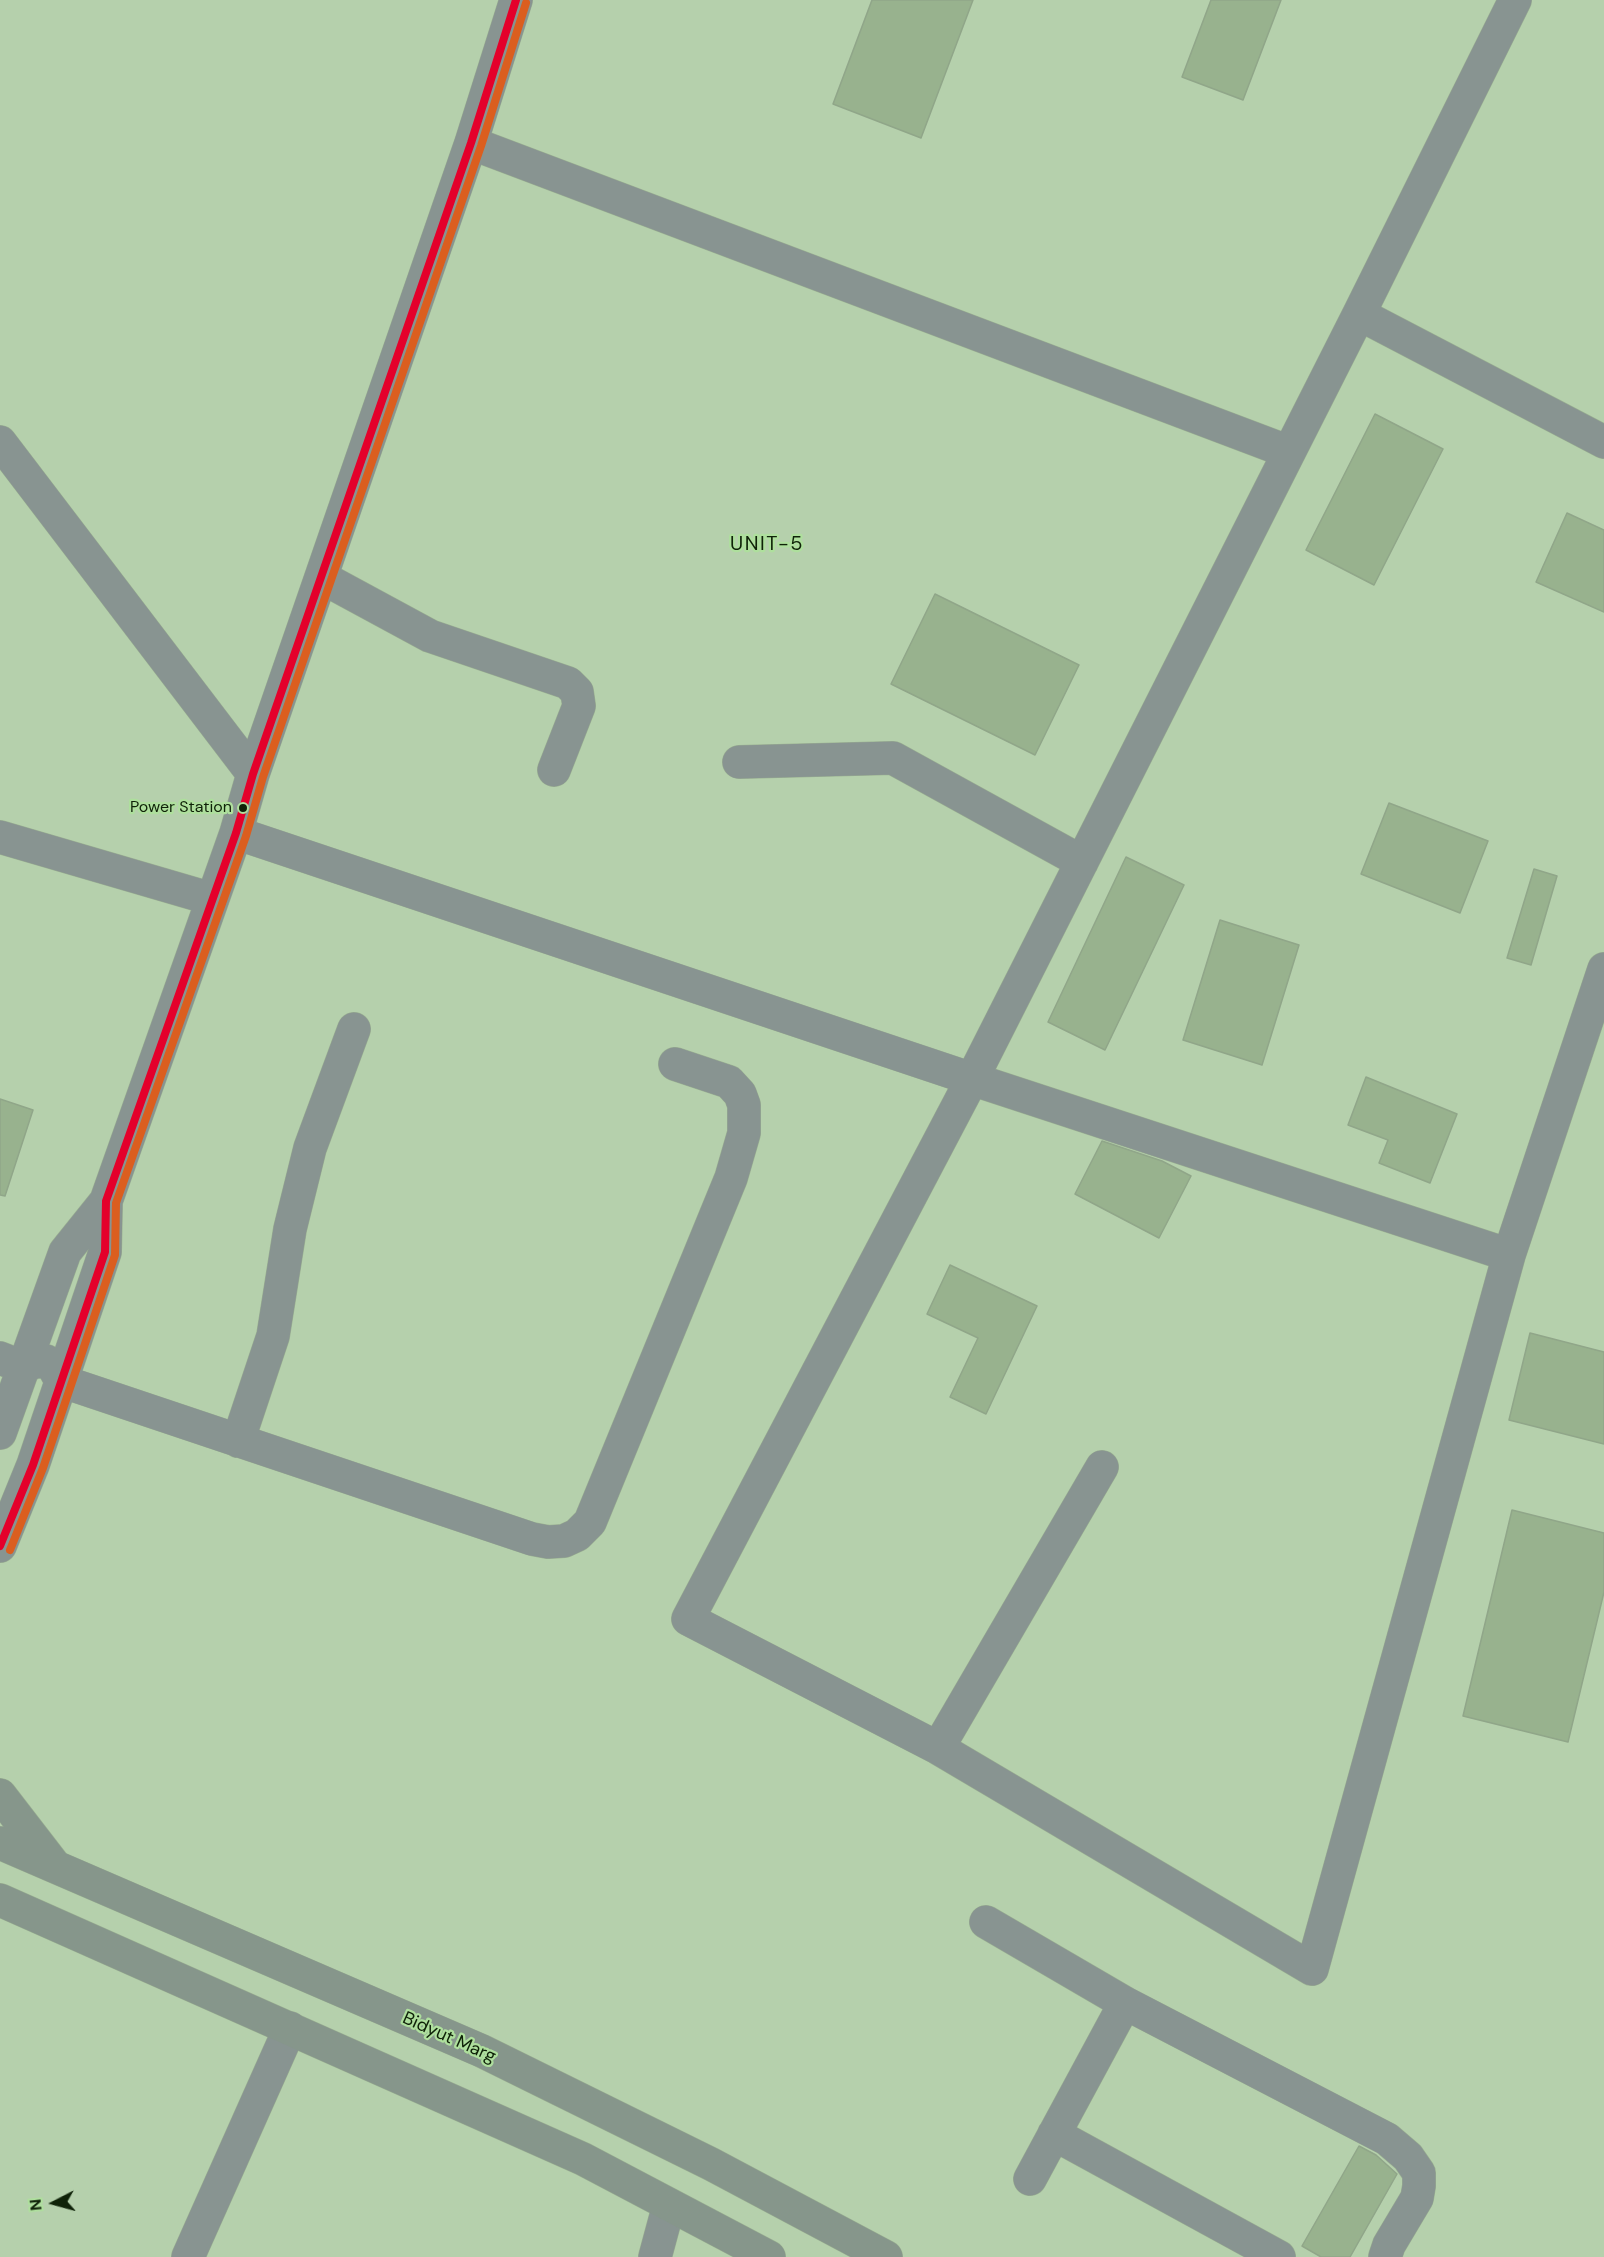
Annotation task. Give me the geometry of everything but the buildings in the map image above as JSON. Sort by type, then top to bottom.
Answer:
[{"type":"main road","points":[[0,1795],[56,1867]]},
{"type":"main road","name":"Bidyut Marg","points":[[0,1843],[482,2051],[711,2164],[886,2257]]},
{"type":"main road","points":[[0,1900],[583,2159],[769,2257]]},
{"type":"street","points":[[1515,0],[1359,314],[972,1079],[688,1619],[938,1748],[1312,1969],[1509,1255],[1604,969]]},
{"type":"street","points":[[0,1545],[33,1465],[105,1252],[106,1201],[236,833],[253,774],[471,143],[511,2]]},
{"type":"street","points":[[471,143],[1289,453]]},
{"type":"street","points":[[1359,314],[1604,442]]},
{"type":"street","points":[[0,442],[253,774]]},
{"type":"street","points":[[321,578],[430,636],[568,682],[577,692],[579,706],[555,770]]},
{"type":"street","points":[[739,762],[894,758],[1082,862]]},
{"type":"street","points":[[236,833],[972,1079],[1509,1255]]},
{"type":"street","points":[[0,837],[212,898]]},
{"type":"street","points":[[238,1441],[273,1336],[290,1229],[310,1148],[354,1029]]},
{"type":"street","points":[[12,1362],[46,1361],[54,1368],[61,1381],[531,1539],[548,1542],[564,1541],[577,1535],[590,1522],[731,1178],[744,1133],[744,1105],[740,1094],[729,1082],[675,1064]]},
{"type":"street","points":[[0,1433],[12,1362],[65,1252],[106,1201]]},
{"type":"street","points":[[938,1748],[1102,1467]]},
{"type":"street","points":[[986,1922],[1125,2003],[1387,2139],[1408,2157],[1419,2174],[1419,2186],[1417,2199],[1389,2245],[1385,2257]]},
{"type":"street","points":[[1030,2179],[1125,2003]]},
{"type":"street","points":[[188,2257],[290,2028]]},
{"type":"street","points":[[1054,2134],[1279,2257]]},
{"type":"street","points":[[655,2257],[669,2205]]},
{"type":"transit line","points":[[0,1546],[33,1465],[105,1252],[106,1201],[236,833],[253,774],[471,143],[516,0]]},
{"type":"transit line","points":[[10,1550],[43,1468],[115,1255],[116,1203],[246,836],[263,777],[481,146],[526,3]]},
{"type":"place","name":"Power Station","points":[[243,808]]},
{"type":"district","name":"UNIT-5","points":[[767,545]]}]
